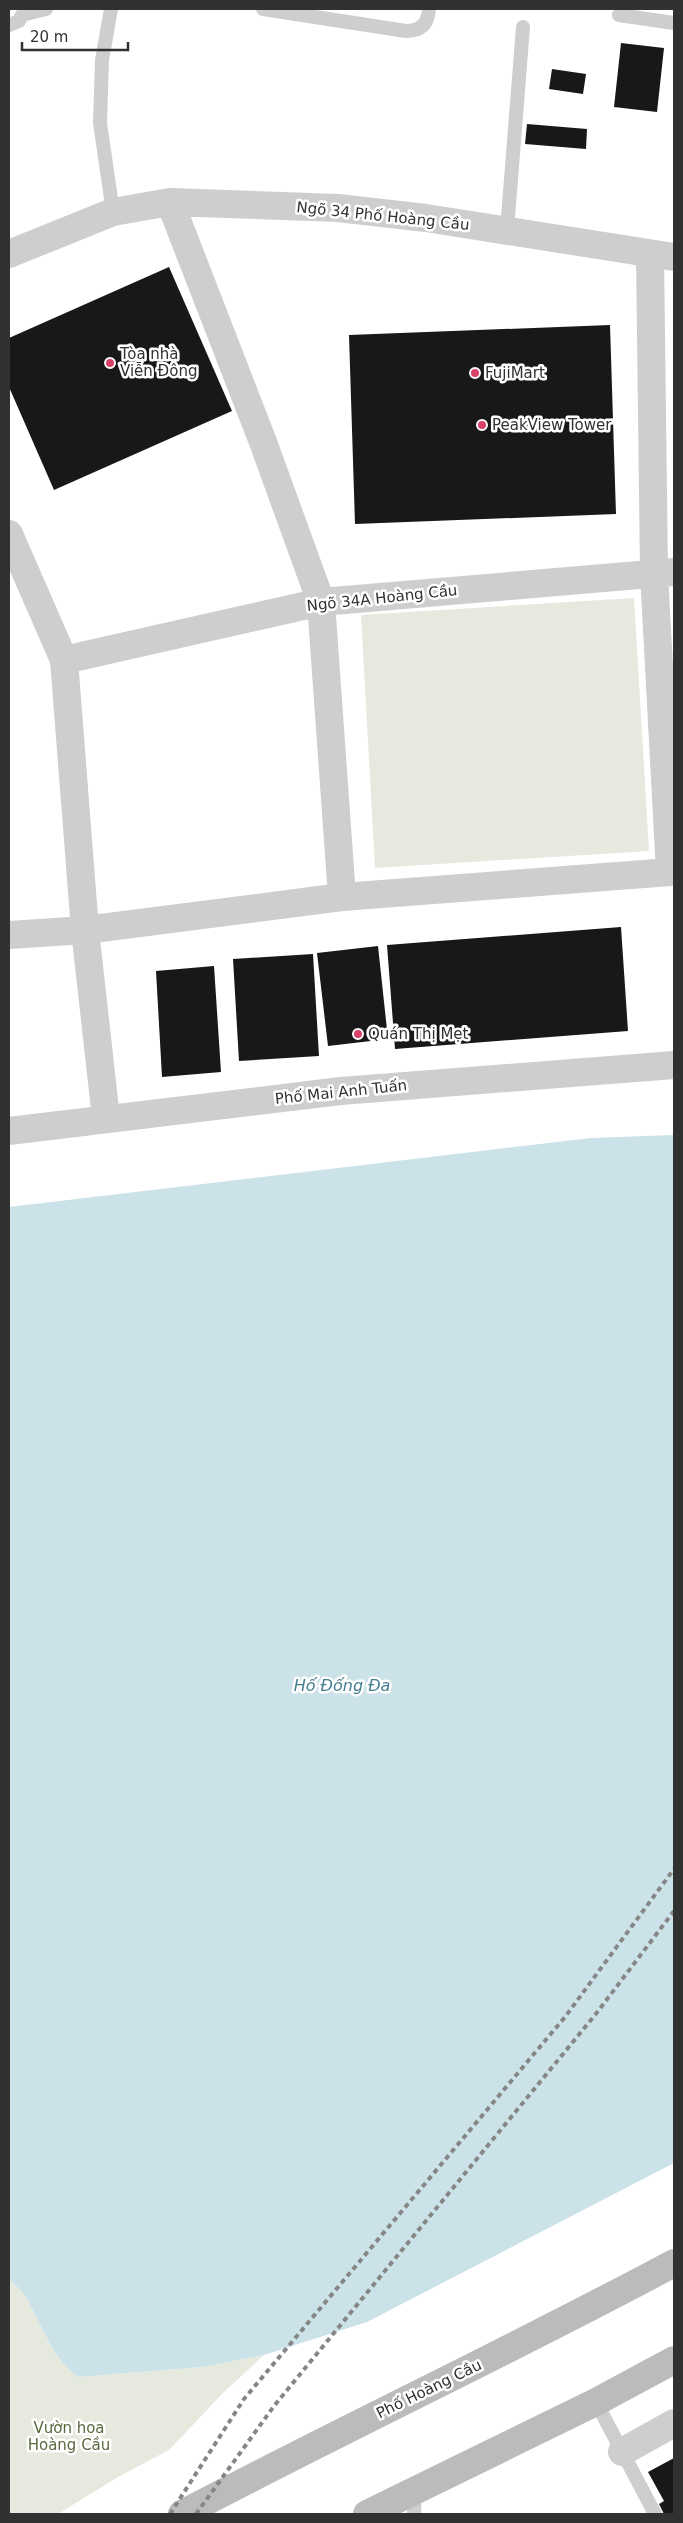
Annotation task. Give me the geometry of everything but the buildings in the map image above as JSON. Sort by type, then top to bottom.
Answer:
[{"type":"main road","name":"Phố Hoàng Cầu","points":[[182,2514],[297,2453],[548,2331],[674,2263]]},
{"type":"main road","points":[[367,2514],[415,2502],[674,2360]]},
{"type":"street","name":"Ngõ 34 Phố Hoàng Cầu","points":[[9,254],[113,212],[170,202],[338,208],[507,230],[662,256]]},
{"type":"street","points":[[170,202],[263,442],[321,602],[342,897]]},
{"type":"street","points":[[9,935],[85,930],[342,897],[672,870],[664,572],[662,256]]},
{"type":"street","points":[[9,534],[64,660],[85,930],[106,1118]]},
{"type":"street","name":"Ngõ 34A Hoàng Cầu","points":[[64,660],[321,602],[664,572]]},
{"type":"street","name":"Phố Mai Anh Tuấn","points":[[9,1131],[342,1091],[674,1065]]},
{"type":"street","points":[[622,2452],[674,2423]]},
{"type":"lane","points":[[9,25],[19,21],[19,12],[46,9]]},
{"type":"lane","points":[[111,9],[102,60],[100,122],[113,212]]},
{"type":"lane","points":[[263,9],[406,31],[415,31],[427,16]]},
{"type":"lane","points":[[619,15],[674,23]]},
{"type":"lane","points":[[507,230],[523,27]]},
{"type":"lane","points":[[596,2402],[656,2514]]},
{"type":"green space","points":[[634,598],[649,851],[375,868],[361,615]]},
{"type":"green space","name":"Vườn hoa Hoàng Cầu","points":[[9,2279],[25,2296],[48,2340],[61,2360],[78,2377],[203,2367],[264,2355],[224,2392],[169,2450],[118,2477],[58,2514],[9,2514]]},
{"type":"water","name":"Hố Đống Đa","points":[[674,1135],[674,2163],[367,2322],[264,2355],[203,2367],[78,2377],[61,2360],[48,2340],[25,2296],[9,2279],[9,1207],[591,1138]]},
{"type":"railway","points":[[170,2514],[244,2399],[565,2017],[674,1869]]},
{"type":"railway","points":[[196,2514],[274,2406],[595,2015],[674,1911]]},
{"type":"place","name":"Tòa nhà Viễn Đông","points":[[110,363]]},
{"type":"place","name":"FujiMart","points":[[475,373]]},
{"type":"place","name":"PeakView Tower","points":[[482,425]]},
{"type":"place","name":"Quán Thị Mẹt","points":[[358,1034]]}]
